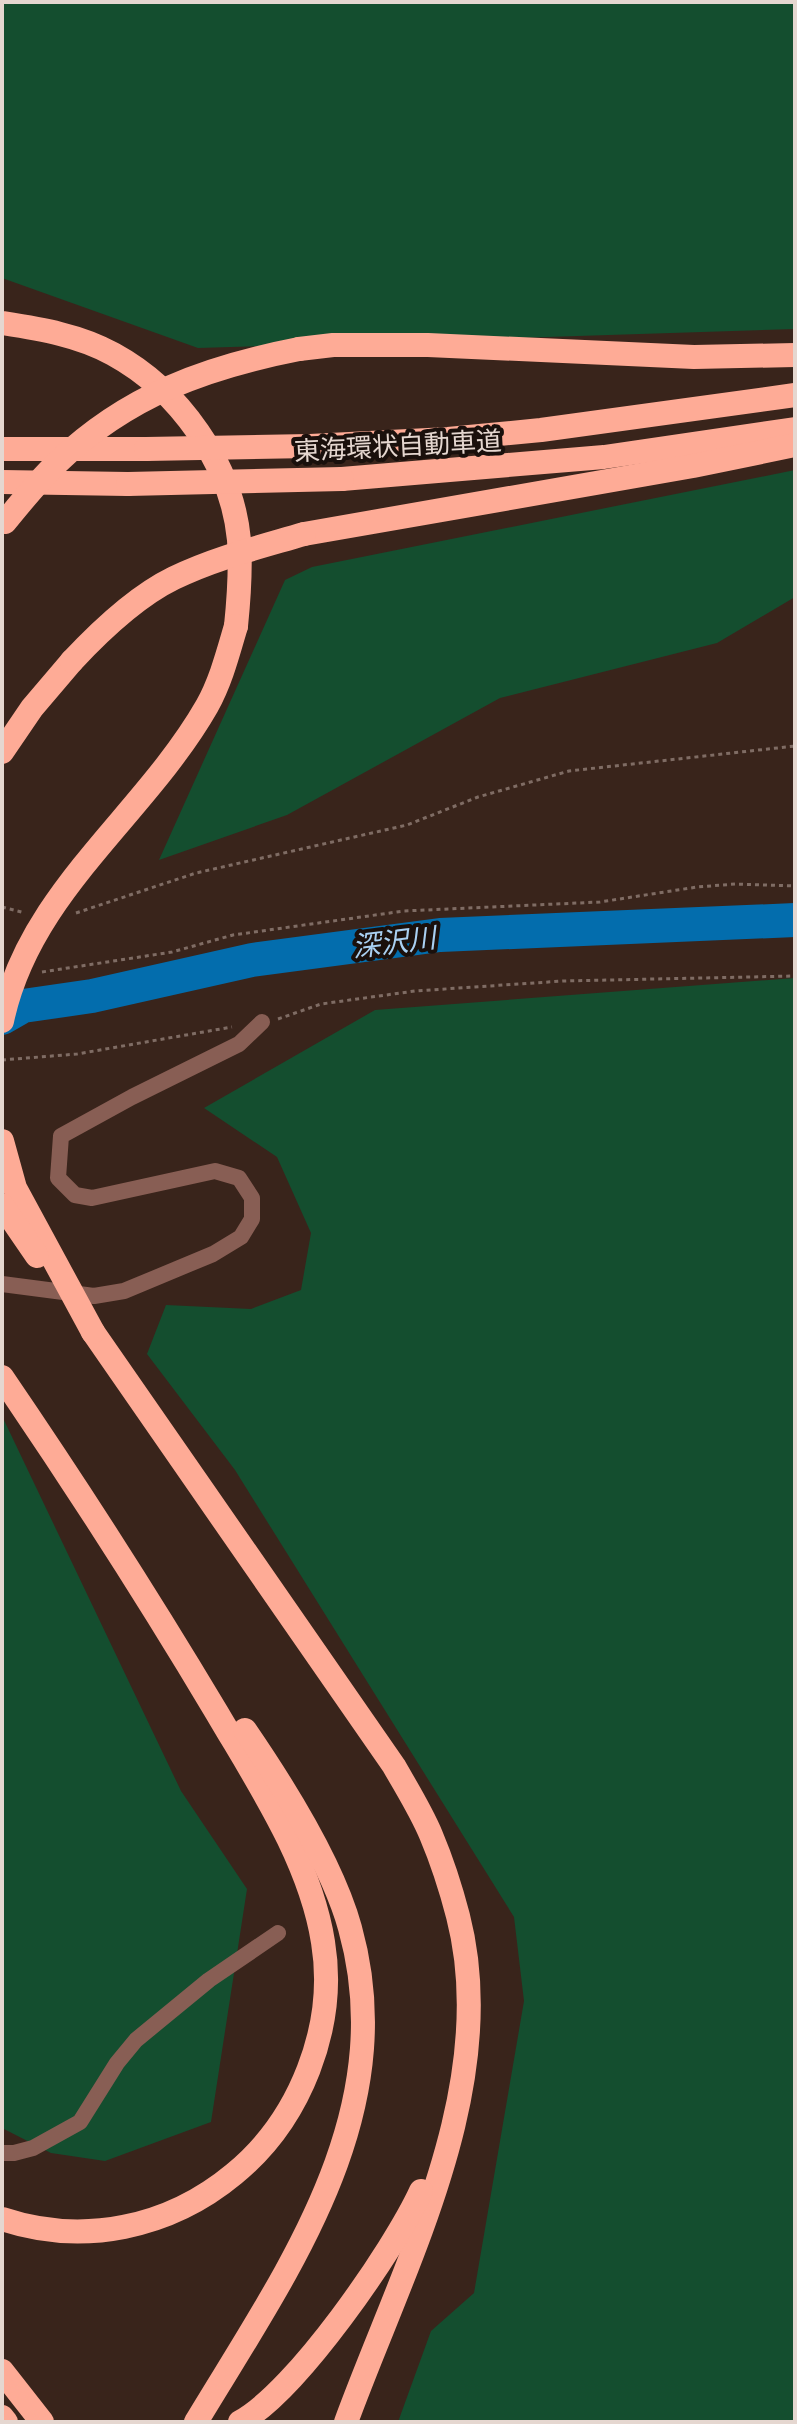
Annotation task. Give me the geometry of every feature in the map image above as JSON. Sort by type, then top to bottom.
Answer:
[{"type":"highway","points":[[2,323],[81,340],[113,354],[174,402],[218,466],[230,498],[238,537],[240,580],[236,626],[225,667],[208,704],[157,777],[47,914],[15,976],[2,1021]]},
{"type":"highway","points":[[4,524],[59,460],[107,422],[154,392],[200,373],[251,358],[333,345],[428,345],[694,357],[795,355]]},
{"type":"highway","name":"東海環状自動車道","points":[[2,449],[310,446],[448,439],[541,430],[795,395]]},
{"type":"highway","name":"東海環状自動車道","points":[[2,482],[128,484],[342,479],[604,457],[795,429]]},
{"type":"highway","points":[[2,752],[32,708],[98,633],[171,579],[208,564],[304,534],[693,466],[795,445]]},
{"type":"highway","points":[[2,1141],[15,1188],[93,1332]]},
{"type":"highway","points":[[2,1205],[394,1766],[431,1835],[458,1917],[467,1974],[465,2056],[443,2162],[425,2218],[346,2422]]},
{"type":"highway","points":[[2,1377],[183,1655],[283,1831],[310,1891],[323,1942],[326,1982],[316,2049],[287,2113],[244,2167],[215,2190],[185,2208],[149,2222],[113,2229],[68,2232],[28,2227],[2,2219]]},
{"type":"highway","points":[[82,1500],[249,1736],[302,1823],[330,1874],[350,1926],[361,1975],[364,2024],[361,2070],[352,2116],[331,2179],[296,2255],[196,2422]]},
{"type":"highway","points":[[240,2422],[250,2417],[277,2392],[313,2352],[398,2234],[435,2159],[465,2056]]},
{"type":"highway","points":[[2,2371],[42,2422]]},
{"type":"highway","points":[[2,2417],[6,2422]]},
{"type":"street","points":[[2,1284],[94,1296],[124,1291],[213,1254],[241,1237],[252,1219],[252,1198],[239,1178],[215,1171],[92,1198],[75,1195],[58,1178],[61,1136],[239,1044],[262,1022]]},
{"type":"street","points":[[2,2153],[33,2148],[80,2122],[117,2063],[136,2040],[209,1980],[278,1933]]},
{"type":"path","points":[[71,914],[196,873],[407,825],[478,797],[569,771],[795,746]]},
{"type":"path","points":[[33,973],[172,952],[233,935],[404,911],[600,902],[735,884],[795,886]]},
{"type":"path","points":[[2,907],[32,915]]},
{"type":"path","points":[[2,1060],[77,1054],[290,1017],[321,1004],[415,991],[563,981],[795,976]]},
{"type":"green space","points":[[2,2],[795,2],[795,329],[198,348],[2,278]]},
{"type":"green space","points":[[795,470],[795,597],[717,643],[500,698],[287,815],[159,860],[285,580],[312,567]]},
{"type":"green space","points":[[795,978],[795,2422],[398,2422],[431,2331],[474,2293],[524,2001],[514,1917],[235,1470],[147,1354],[166,1305],[251,1309],[301,1290],[311,1233],[277,1157],[204,1108],[375,1010]]},
{"type":"green space","points":[[2,1416],[181,1791],[247,1889],[211,2122],[105,2161],[51,2153],[2,2128]]},
{"type":"waterway","name":"深沢川","points":[[2,1018],[23,1006],[92,996],[252,960],[440,935],[795,920]]}]
